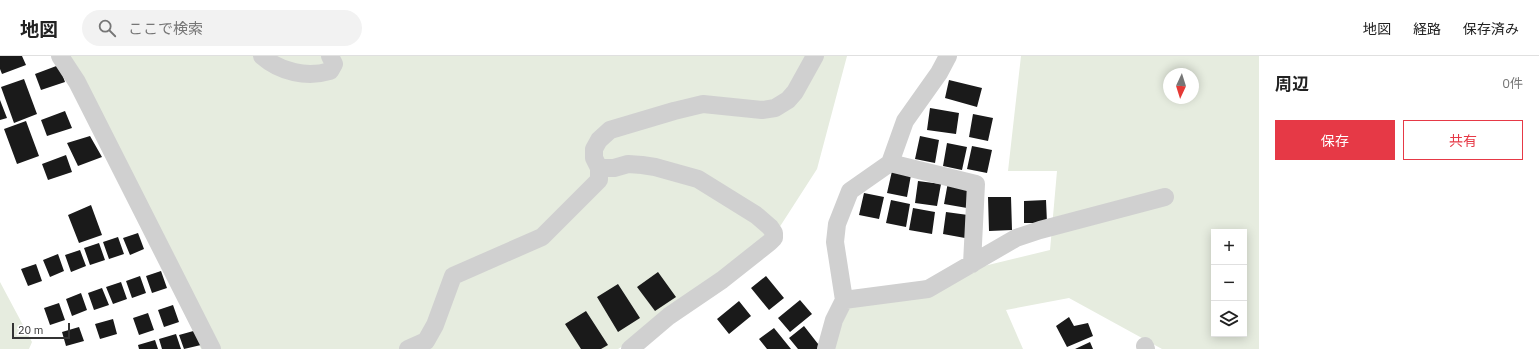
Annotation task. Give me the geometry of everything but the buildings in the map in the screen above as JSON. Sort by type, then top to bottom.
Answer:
[{"type":"street","points":[[60,56],[77,82],[212,349]]},
{"type":"street","points":[[262,56],[271,64],[287,70],[306,74],[322,74],[330,71],[334,64],[330,56]]},
{"type":"street","points":[[408,349],[426,341],[435,325],[453,276],[542,237],[599,180],[599,168],[594,158],[594,149],[599,140],[610,130],[703,104],[762,110],[775,108],[788,100],[795,92],[815,56]]},
{"type":"street","points":[[826,349],[834,320],[844,300],[835,242],[837,224],[850,191],[890,163],[905,121],[939,73],[948,56]]},
{"type":"street","points":[[890,163],[976,184],[972,264]]},
{"type":"street","points":[[599,168],[614,168],[628,164],[642,165],[655,167],[698,179],[756,215],[770,226],[774,233],[774,238],[770,242],[722,280],[669,316],[630,349]]},
{"type":"street","points":[[844,300],[928,289],[1016,238],[1040,230],[1165,197]]},
{"type":"shaded area","points":[[57,56],[847,56],[817,169],[770,242],[681,312],[618,349],[201,349],[151,226]]},
{"type":"shaded area","points":[[1021,56],[1259,56],[1259,349],[1162,349],[1069,298],[1006,310],[1023,349],[825,349],[844,300],[1050,250],[1057,171],[1008,171]]},
{"type":"shaded area","points":[[0,282],[32,342],[29,349],[0,349]]}]
